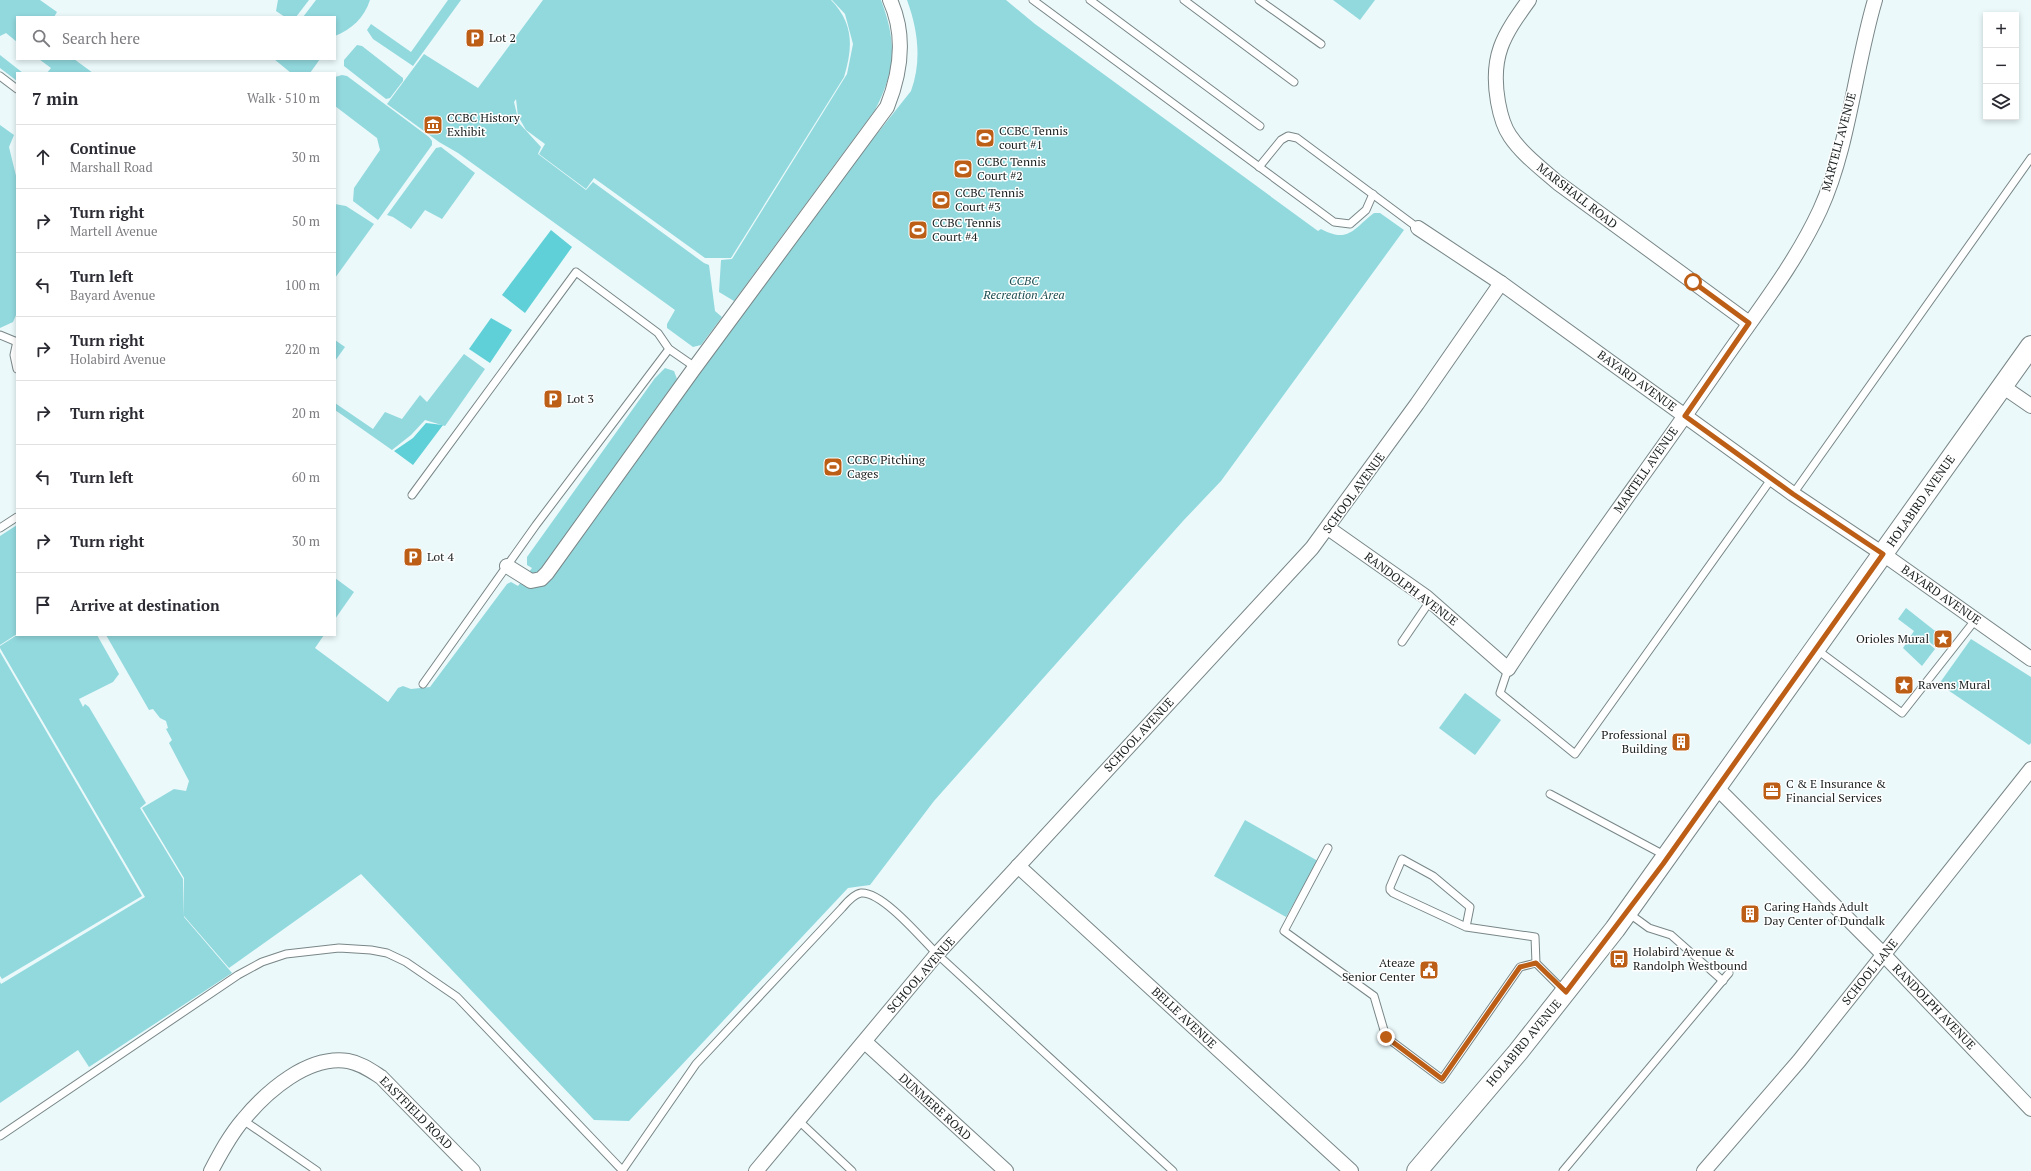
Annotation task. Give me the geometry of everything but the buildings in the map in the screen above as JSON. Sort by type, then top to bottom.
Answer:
[{"type":"main road","name":"HOLABIRD AVENUE","points":[[1417,1171],[1566,992],[1668,857],[2031,346]]},
{"type":"street","points":[[507,566],[531,581],[541,579],[547,572],[695,367],[887,107],[900,65],[900,46],[897,23],[890,0]]},
{"type":"street","name":"MARSHALL ROAD","points":[[1529,0],[1509,29],[1498,51],[1495,68],[1496,89],[1501,117],[1510,136],[1558,184],[1749,323]]},
{"type":"street","name":"MARTELL AVENUE","points":[[1508,669],[1571,575],[1792,263],[1820,210],[1831,184],[1864,37],[1875,0]]},
{"type":"street","name":"BAYARD AVENUE","points":[[1418,228],[1501,283],[1793,494],[1883,554],[2031,659]]},
{"type":"street","name":"SCHOOL AVENUE","points":[[756,1171],[937,954],[1312,548],[1418,404],[1501,283]]},
{"type":"street","points":[[2002,386],[2031,406]]},
{"type":"street","name":"RANDOLPH AVENUE","points":[[1328,528],[1430,601],[1508,669]]},
{"type":"street","name":"SCHOOL LANE","points":[[1704,1171],[1798,1061],[2031,769]]},
{"type":"street","name":"RANDOLPH AVENUE","points":[[1716,788],[1884,955],[2031,1109]]},
{"type":"street","name":"BELLE AVENUE","points":[[1018,866],[1350,1171]]},
{"type":"street","name":"DUNMERE ROAD","points":[[865,1042],[1006,1171]]},
{"type":"street","name":"EASTFIELD ROAD","points":[[211,1171],[243,1120],[267,1095],[288,1080],[312,1066],[331,1061],[348,1061],[366,1067],[381,1077],[473,1171]]},
{"type":"lane","points":[[1033,0],[1334,222],[1350,224],[1366,210],[1373,194]]},
{"type":"lane","points":[[1090,0],[1260,126]]},
{"type":"lane","points":[[1184,0],[1294,82]]},
{"type":"lane","points":[[1259,0],[1321,44]]},
{"type":"lane","points":[[0,76],[16,88]]},
{"type":"lane","points":[[1259,167],[1281,140],[1288,136],[1297,138],[1418,228]]},
{"type":"lane","points":[[1793,494],[2031,158]]},
{"type":"lane","points":[[412,495],[576,272],[658,333],[669,348],[695,367]]},
{"type":"lane","points":[[0,335],[16,342]]},
{"type":"lane","points":[[16,346],[14,355],[16,364]]},
{"type":"lane","points":[[424,684],[507,566],[669,348]]},
{"type":"lane","points":[[1508,669],[1500,693],[1575,754],[1772,478]]},
{"type":"lane","points":[[0,528],[16,519]]},
{"type":"lane","points":[[1402,642],[1430,601]]},
{"type":"lane","points":[[1816,649],[1902,713],[1976,620]]},
{"type":"lane","points":[[1550,794],[1668,857]]},
{"type":"lane","points":[[1328,848],[1284,930],[1374,996],[1386,1037],[1442,1079],[1520,967],[1536,963]]},
{"type":"lane","points":[[1466,927],[1470,907],[1433,876],[1402,859],[1390,890],[1466,927],[1535,937],[1536,963],[1566,992]]},
{"type":"lane","points":[[0,1136],[238,975],[262,962],[286,954],[339,948],[371,950],[387,953],[406,962],[457,997],[622,1171],[696,1064],[852,898],[860,893],[864,893],[879,899],[904,921],[937,954],[1173,1171]]},
{"type":"lane","points":[[1627,912],[1649,928],[1671,935],[1723,981]]},
{"type":"lane","points":[[1563,1171],[1729,973]]},
{"type":"lane","points":[[243,1120],[317,1171]]},
{"type":"lane","points":[[799,1121],[852,1171]]},
{"type":"green space","points":[[0,0],[40,0],[57,12],[55,16],[16,16],[16,41],[6,33],[0,36]]},
{"type":"green space","points":[[278,0],[309,0],[297,16],[284,16],[276,11]]},
{"type":"green space","points":[[316,0],[370,0],[357,22],[347,30],[336,36],[336,16],[304,16]]},
{"type":"green space","points":[[448,0],[461,0],[413,66],[373,39],[367,30],[371,24],[411,52]]},
{"type":"green space","points":[[543,0],[831,0],[839,9],[844,18],[850,36],[850,46],[844,77],[731,258],[705,258],[594,178],[586,189],[539,154],[545,144],[526,130],[518,116],[516,99],[514,102],[519,123],[541,147],[538,154],[586,190],[593,182],[704,263],[709,265],[715,311],[722,317],[701,345],[693,347],[667,328],[667,324],[675,310],[458,153],[439,142],[387,104],[424,54],[478,88]]},
{"type":"green space","points":[[832,0],[881,0],[890,30],[892,43],[892,56],[887,82],[875,110],[734,301],[719,292],[721,260],[732,259],[847,74],[853,44],[845,14]]},
{"type":"green space","name":"CCBC Recreation Area","points":[[907,0],[1006,0],[1035,24],[1318,231],[1321,229],[1338,235],[1345,234],[1356,229],[1374,213],[1380,213],[1404,230],[1221,481],[1183,521],[934,801],[870,885],[848,888],[629,1121],[594,1120],[361,874],[229,968],[184,916],[184,878],[142,808],[174,789],[186,791],[189,781],[169,743],[172,740],[166,729],[168,728],[166,721],[160,718],[153,709],[149,710],[107,636],[323,636],[315,648],[388,702],[398,688],[403,686],[411,689],[430,687],[507,584],[511,582],[518,586],[532,568],[527,565],[527,557],[655,378],[665,368],[674,371],[677,379],[625,451],[911,91],[917,68],[917,46],[911,11]]},
{"type":"green space","points":[[1333,0],[1375,0],[1360,20]]},
{"type":"green space","points":[[357,45],[362,46],[403,78],[403,81],[390,98],[386,99],[344,66],[344,60]]},
{"type":"green space","points":[[0,55],[22,72],[16,72],[16,80],[0,68]]},
{"type":"green space","points":[[40,60],[75,60],[92,72],[48,72],[51,68]]},
{"type":"green space","points":[[275,60],[319,60],[311,72],[290,72]]},
{"type":"green space","points":[[342,75],[347,76],[429,137],[432,141],[432,145],[378,220],[353,201],[354,188],[380,150],[377,138],[336,107],[336,77]]},
{"type":"green space","points":[[0,125],[14,135],[9,147],[16,176],[16,315],[13,322],[0,328]]},
{"type":"green space","points":[[441,147],[475,173],[442,219],[425,210],[411,229],[393,217],[387,215],[436,148]]},
{"type":"green space","points":[[336,204],[346,206],[374,224],[336,277]]},
{"type":"green space","points":[[336,341],[345,347],[336,360]]},
{"type":"green space","points":[[464,354],[485,369],[445,426],[425,420],[411,435],[392,450],[336,411],[336,404],[373,429],[385,412],[402,419],[420,395],[427,402]]},
{"type":"green space","points":[[16,526],[16,635],[0,645],[0,536]]},
{"type":"green space","points":[[336,579],[354,592],[336,618]]},
{"type":"green space","points":[[1906,608],[1944,638],[1936,647],[1918,634],[1935,649],[1922,666],[1903,648],[1914,631],[1898,619]]},
{"type":"green space","points":[[16,636],[98,636],[119,674],[113,682],[79,699],[83,707],[85,704],[89,707],[146,803],[140,808],[183,879],[184,917],[232,973],[89,1067],[78,1050],[0,1103],[0,982],[1,984],[145,897],[0,646]]},
{"type":"green space","points":[[1971,639],[2031,677],[2031,743],[2029,745],[1939,684]]},
{"type":"green space","points":[[0,652],[142,896],[2,979],[0,976]]},
{"type":"green space","points":[[1465,693],[1501,720],[1475,755],[1439,728]]},
{"type":"green space","points":[[1245,820],[1318,861],[1286,917],[1214,876]]},
{"type":"shaded area","points":[[551,230],[572,247],[525,313],[502,295]]},
{"type":"shaded area","points":[[491,318],[512,330],[490,363],[469,349]]},
{"type":"shaded area","points":[[426,423],[443,425],[413,465],[394,451],[413,438]]},
{"type":"place","name":"Lot 2","points":[[475,38]]},
{"type":"place","name":"CCBC History Exhibit","points":[[433,125]]},
{"type":"place","name":"CCBC Tennis court #1","points":[[985,138]]},
{"type":"place","name":"CCBC Tennis Court #2","points":[[963,169]]},
{"type":"place","name":"CCBC Tennis Court #3","points":[[941,200]]},
{"type":"place","name":"CCBC Tennis Court #4","points":[[918,230]]},
{"type":"place","name":"Lot 3","points":[[553,399]]},
{"type":"place","name":"CCBC Pitching Cages","points":[[833,467]]},
{"type":"place","name":"Lot 4","points":[[413,557]]},
{"type":"place","name":"Orioles Mural","points":[[1943,639]]},
{"type":"place","name":"Ravens Mural","points":[[1904,685]]},
{"type":"place","name":"Professional Building","points":[[1681,742]]},
{"type":"place","name":"C & E Insurance & Financial Services","points":[[1772,791]]},
{"type":"place","name":"Caring Hands Adult Day Center of Dundalk","points":[[1750,914]]},
{"type":"place","name":"Holabird Avenue & Randolph Westbound","points":[[1619,959]]},
{"type":"place","name":"Ateaze Senior Center","points":[[1429,970]]},
{"type":"route","points":[[1386,1037],[1442,1079],[1520,967],[1536,963],[1566,992],[1663,864],[1883,554],[1793,494],[1685,416],[1749,323],[1693,282]]}]
